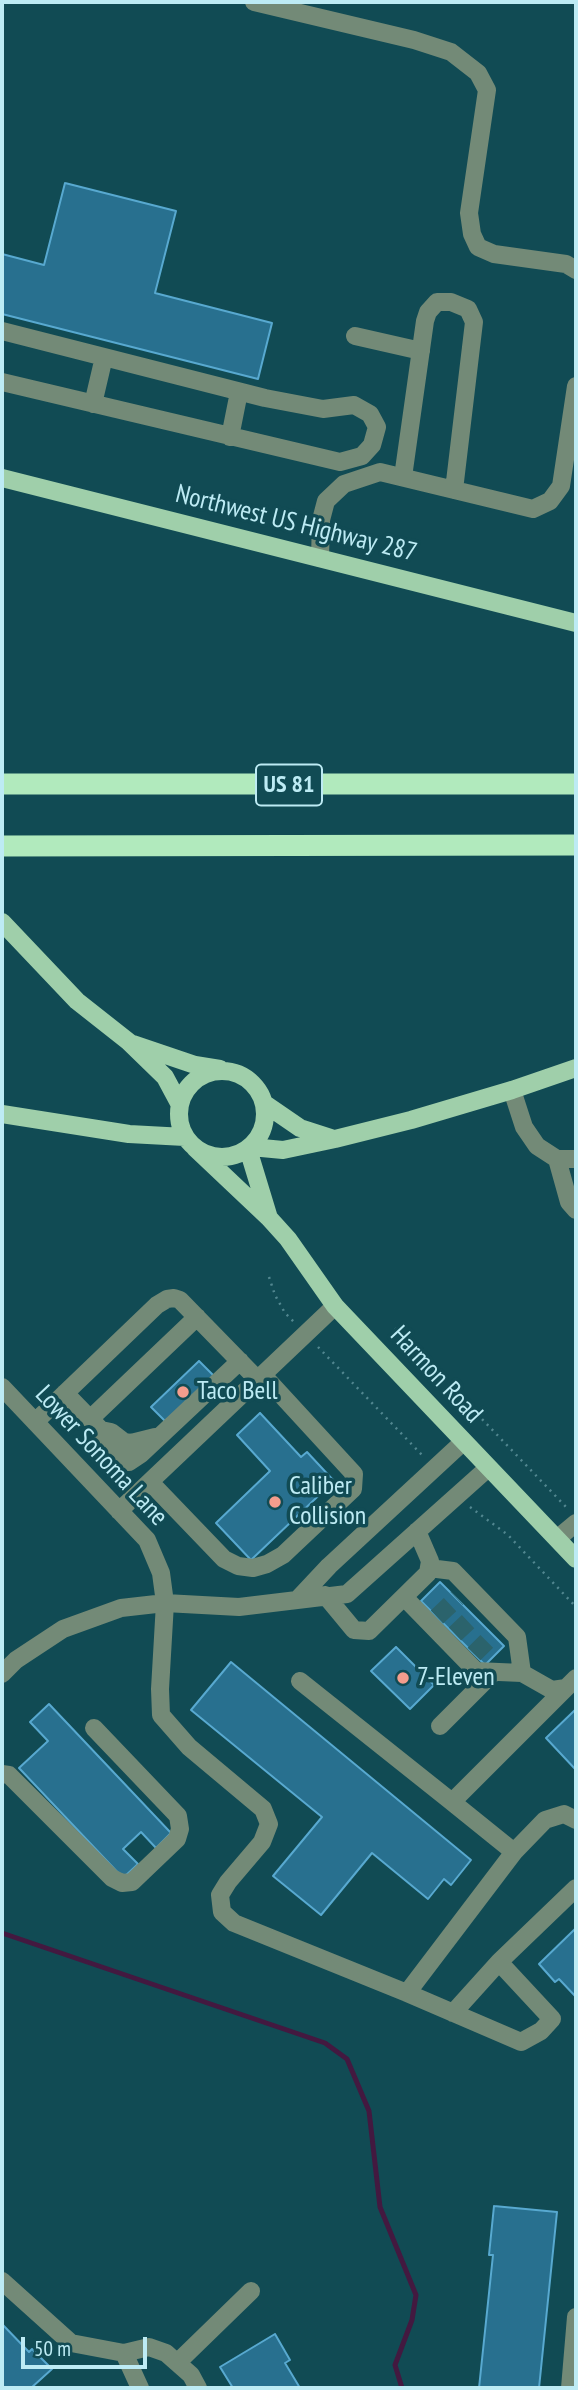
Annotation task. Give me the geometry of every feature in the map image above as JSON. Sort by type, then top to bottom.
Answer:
[{"type":"highway","name":"US 81","points":[[2,784],[576,784]]},
{"type":"highway","points":[[2,846],[576,845]]},
{"type":"main road","name":"Northwest US Highway 287","points":[[2,478],[576,623]]},
{"type":"main road","points":[[2,922],[77,1001],[129,1042],[165,1077],[180,1105],[181,1127],[190,1142],[207,1155],[221,1158],[235,1156],[249,1148],[261,1135],[266,1120],[265,1104],[259,1089],[248,1078],[234,1072],[195,1065],[129,1042]]},
{"type":"main road","points":[[249,1148],[283,1150],[335,1139],[411,1120],[576,1069]]},
{"type":"main road","points":[[180,1105],[190,1084],[200,1077],[222,1070],[234,1072]]},
{"type":"main road","points":[[265,1104],[300,1128],[335,1139]]},
{"type":"main road","points":[[2,1114],[190,1142]]},
{"type":"main road","name":"Harmon Road","points":[[190,1142],[269,1218],[288,1239],[335,1306],[576,1559]]},
{"type":"main road","name":"Harmon Road","points":[[249,1148],[269,1218]]},
{"type":"street","points":[[254,2],[414,40],[451,52],[478,73],[487,90],[469,213],[472,234],[478,247],[494,254],[566,264],[576,270]]},
{"type":"street","points":[[403,477],[428,312],[437,302],[451,302],[468,310],[474,323],[454,490]]},
{"type":"street","points":[[2,331],[239,392],[323,410],[354,405],[370,414],[377,427],[372,444],[362,456],[340,462],[2,382]]},
{"type":"street","points":[[355,336],[421,351]]},
{"type":"street","points":[[93,404],[104,357]]},
{"type":"street","points":[[320,558],[321,520],[326,501],[344,484],[380,472],[533,509],[550,501],[561,486],[576,386]]},
{"type":"street","points":[[230,437],[239,392]]},
{"type":"street","points":[[357,457],[365,477]]},
{"type":"street","points":[[512,1090],[524,1126],[537,1146],[557,1160],[576,1159]]},
{"type":"street","points":[[557,1160],[569,1202],[576,1210]]},
{"type":"street","points":[[35,1422],[158,1305],[174,1298],[180,1300],[260,1378],[354,1474],[353,1489],[283,1555],[253,1568],[238,1566],[224,1559],[150,1482]]},
{"type":"street","points":[[119,1511],[335,1306]]},
{"type":"street","points":[[95,1425],[197,1317]]},
{"type":"street","points":[[65,1393],[95,1425],[102,1441],[123,1461],[134,1459],[240,1361]]},
{"type":"street","name":"Lower Sonoma Lane","points":[[2,1387],[147,1541],[162,1573],[165,1603],[161,1715],[188,1747],[263,1809],[269,1824],[262,1842],[220,1895],[222,1912],[234,1923],[407,1993]]},
{"type":"street","points":[[299,1598],[329,1566],[463,1442]]},
{"type":"street","points":[[2,1674],[16,1660],[63,1629],[121,1608],[165,1603],[239,1607],[347,1594],[488,1468]]},
{"type":"street","points":[[558,1538],[571,1516]]},
{"type":"street","points":[[325,1595],[354,1630],[369,1631],[428,1573],[430,1561],[417,1531]]},
{"type":"street","points":[[429,1568],[453,1571],[463,1593],[499,1630],[517,1637],[523,1673]]},
{"type":"street","points":[[404,1597],[451,1637],[470,1657],[476,1671],[523,1673],[552,1690],[571,1683]]},
{"type":"street","points":[[440,1727],[493,1673]]},
{"type":"street","points":[[299,1681],[514,1852]]},
{"type":"street","points":[[452,1802],[571,1683]]},
{"type":"street","points":[[2,1774],[9,1775],[112,1878],[132,1882],[177,1839],[180,1829],[178,1816],[94,1728]]},
{"type":"street","points":[[499,1962],[552,2019],[541,2031],[522,2042],[407,1993],[514,1852],[545,1820],[564,1814],[576,1820]]},
{"type":"street","points":[[453,2013],[499,1962],[576,1888]]},
{"type":"street","points":[[2,2281],[71,2343],[124,2353],[149,2347],[166,2353],[191,2375],[198,2388]]},
{"type":"street","points":[[178,2362],[251,2291]]},
{"type":"street","points":[[570,2388],[576,2317]]},
{"type":"street","points":[[124,2353],[140,2388]]},
{"type":"path","points":[[269,1277],[275,1296],[285,1313],[434,1468]]},
{"type":"path","points":[[395,1328],[571,1516]]},
{"type":"path","points":[[458,1494],[472,1509],[508,1535],[576,1607]]},
{"type":"building","points":[[65,183],[176,211],[155,293],[272,323],[258,379],[2,314],[2,254],[44,265]]},
{"type":"building","name":"Taco Bell","points":[[199,1361],[215,1377],[167,1423],[151,1407]]},
{"type":"building","name":"Caliber Collision","points":[[260,1413],[301,1457],[307,1452],[334,1481],[251,1560],[216,1523],[270,1471],[237,1435]]},
{"type":"building","name":"7-Eleven","points":[[440,1582],[504,1646],[485,1665],[421,1601]]},
{"type":"building","name":"7-Eleven","points":[[396,1647],[434,1685],[410,1709],[371,1671]]},
{"type":"building","points":[[231,1662],[471,1860],[451,1885],[444,1879],[428,1899],[372,1853],[321,1915],[273,1876],[322,1817],[191,1710]]},
{"type":"building","points":[[49,1704],[171,1833],[156,1848],[141,1832],[123,1849],[138,1864],[123,1878],[19,1768],[48,1741],[30,1722]]},
{"type":"building","points":[[576,1709],[576,1770],[546,1738]]},
{"type":"building","points":[[576,1928],[576,1997],[559,1979],[555,1982],[539,1964]]},
{"type":"building","points":[[494,2206],[557,2212],[539,2388],[479,2388],[493,2255],[489,2255]]},
{"type":"building","points":[[2,2324],[29,2352],[32,2349],[52,2369],[31,2388],[2,2388]]},
{"type":"building","points":[[275,2334],[290,2360],[285,2363],[300,2388],[233,2388],[220,2367]]},
{"type":"waterway","points":[[2,1933],[325,2043],[347,2059],[369,2111],[380,2207],[416,2295],[412,2320],[395,2365],[402,2388]]},
{"type":"tunnel","points":[[437,1617],[457,1598]]},
{"type":"tunnel","points":[[455,1634],[474,1616]]},
{"type":"tunnel","points":[[474,1654],[493,1635]]},
{"type":"place","name":"Taco Bell","points":[[183,1392]]},
{"type":"place","name":"Caliber Collision","points":[[275,1502]]},
{"type":"place","name":"7-Eleven","points":[[403,1678]]}]
